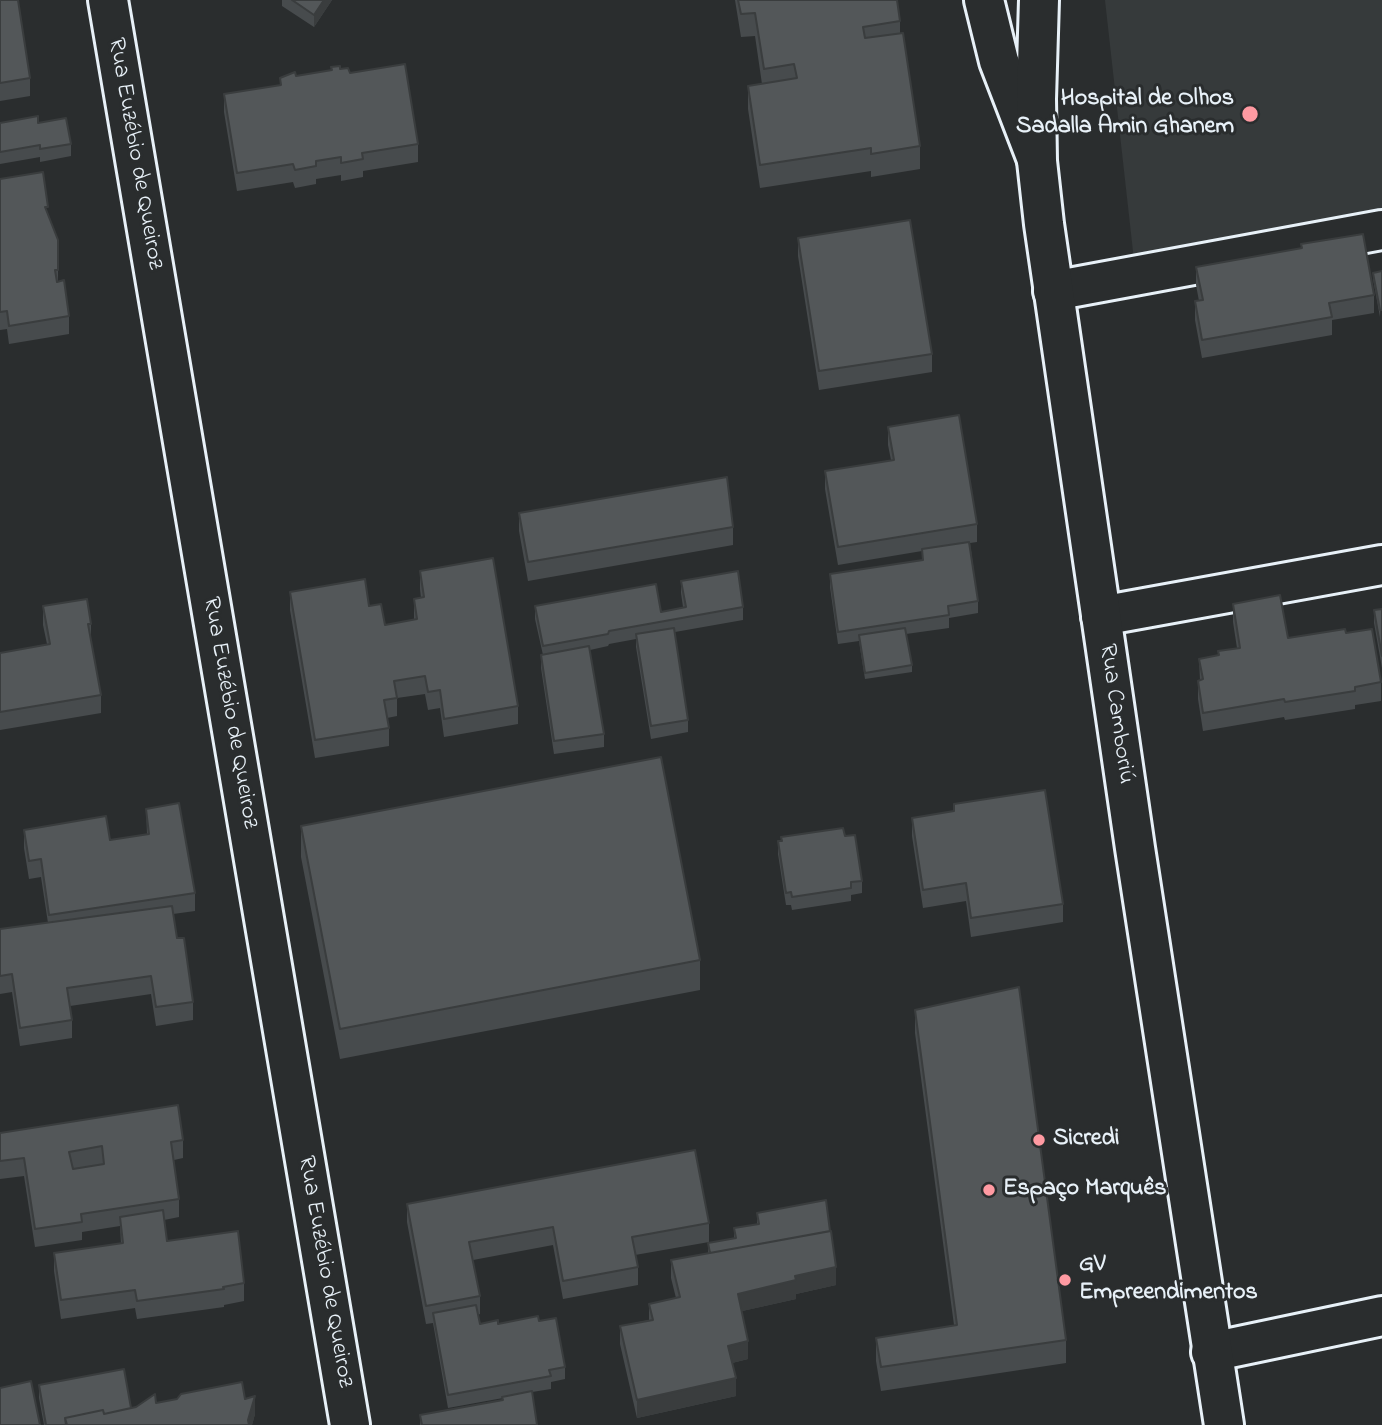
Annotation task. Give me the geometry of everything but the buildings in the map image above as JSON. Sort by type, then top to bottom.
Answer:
[{"type":"street","name":"Rua Euzébio de Queiroz","points":[[108,0],[350,1425]]},
{"type":"street","points":[[984,0],[999,61],[1037,161]]},
{"type":"street","name":"Rua Camboriú","points":[[1039,0],[1037,161],[1053,291],[1224,1425]]},
{"type":"street","points":[[1053,291],[1382,230]]},
{"type":"street","points":[[1101,616],[1382,565]]},
{"type":"street","points":[[1211,1352],[1382,1316]]},
{"type":"shaded area","name":"Hospital de Olhos Sadalla Amin Ghanem","points":[[1105,0],[1382,0],[1382,220],[1135,269]]},
{"type":"place","name":"Hospital de Olhos Sadalla Amin Ghanem","points":[[1250,114]]},
{"type":"place","name":"Sicredi","points":[[1039,1140]]},
{"type":"place","name":"Espaço Marquês","points":[[989,1190]]},
{"type":"place","name":"GV Empreendimentos","points":[[1065,1280]]}]
